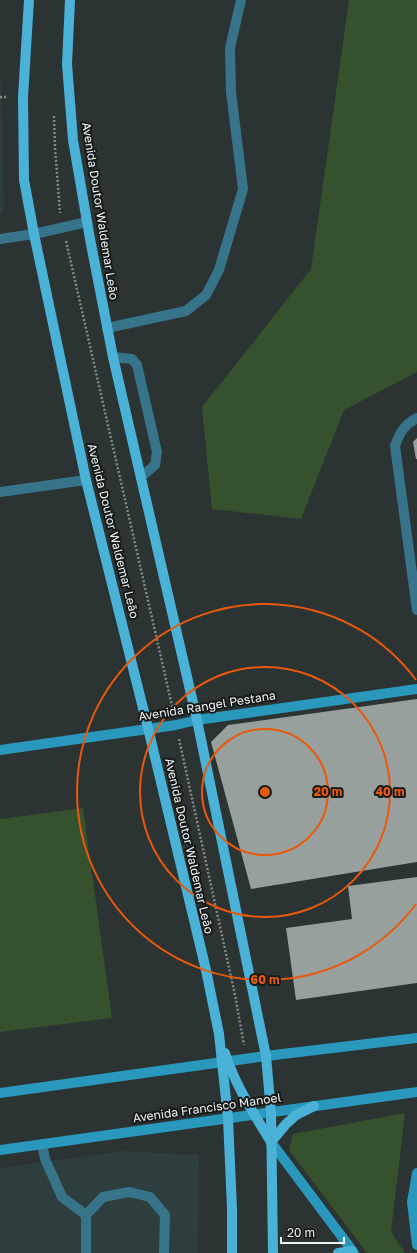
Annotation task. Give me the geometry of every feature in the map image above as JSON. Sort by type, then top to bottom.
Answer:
[{"type":"main road","name":"Avenida Doutor Waldemar Leão","points":[[29,0],[23,97],[24,180],[86,480],[148,728],[206,970],[225,1062]]},
{"type":"main road","name":"Avenida Doutor Waldemar Leão","points":[[70,0],[67,64],[73,140],[87,222],[113,357],[197,720],[266,1056],[271,1112],[273,1253]]},
{"type":"main road","points":[[225,1062],[254,1115],[271,1142],[286,1124],[296,1115],[314,1106]]},
{"type":"main road","points":[[225,1062],[232,1209],[232,1253]]},
{"type":"main road","points":[[338,1253],[353,1252]]},
{"type":"street","points":[[107,328],[186,311],[206,295],[219,270],[243,189],[231,92],[230,48],[241,0]]},
{"type":"street","points":[[0,240],[87,222]]},
{"type":"street","points":[[113,357],[132,359],[137,365],[157,452],[155,464],[141,477]]},
{"type":"street","points":[[417,418],[408,423],[400,433],[395,446],[417,610]]},
{"type":"street","points":[[0,492],[86,480]]},
{"type":"street","name":"Avenida Rangel Pestana","points":[[0,750],[176,725],[197,720],[417,690]]},
{"type":"street","points":[[0,1093],[266,1056],[417,1038]]},
{"type":"street","name":"Avenida Francisco Manoel","points":[[0,1150],[417,1092]]},
{"type":"street","points":[[271,1142],[353,1252]]},
{"type":"street","points":[[42,1144],[45,1160],[62,1197],[86,1215]]},
{"type":"street","points":[[417,1173],[412,1202],[417,1245]]},
{"type":"street","points":[[86,1253],[86,1215],[103,1197],[129,1192],[150,1197],[165,1215],[164,1253]]},
{"type":"path","points":[[53,109],[60,208],[63,228],[176,725],[235,995],[247,1059]]},
{"type":"shaded area","points":[[0,52],[4,204],[3,211],[0,216]]},
{"type":"shaded area","points":[[123,1151],[199,1155],[198,1253],[0,1253],[0,1168]]},
{"type":"green space","points":[[349,0],[417,0],[417,372],[344,410],[301,519],[212,509],[202,407],[311,269]]},
{"type":"green space","points":[[83,808],[112,1018],[0,1032],[0,819]]},
{"type":"green space","points":[[405,1113],[391,1232],[405,1253],[367,1253],[289,1150],[293,1134]]},
{"type":"building","points":[[417,438],[417,459],[416,459],[413,442]]},
{"type":"building","points":[[417,699],[417,862],[251,889],[211,742],[228,725]]},
{"type":"building","points":[[417,877],[417,983],[296,1000],[286,928],[352,919],[348,886]]}]
